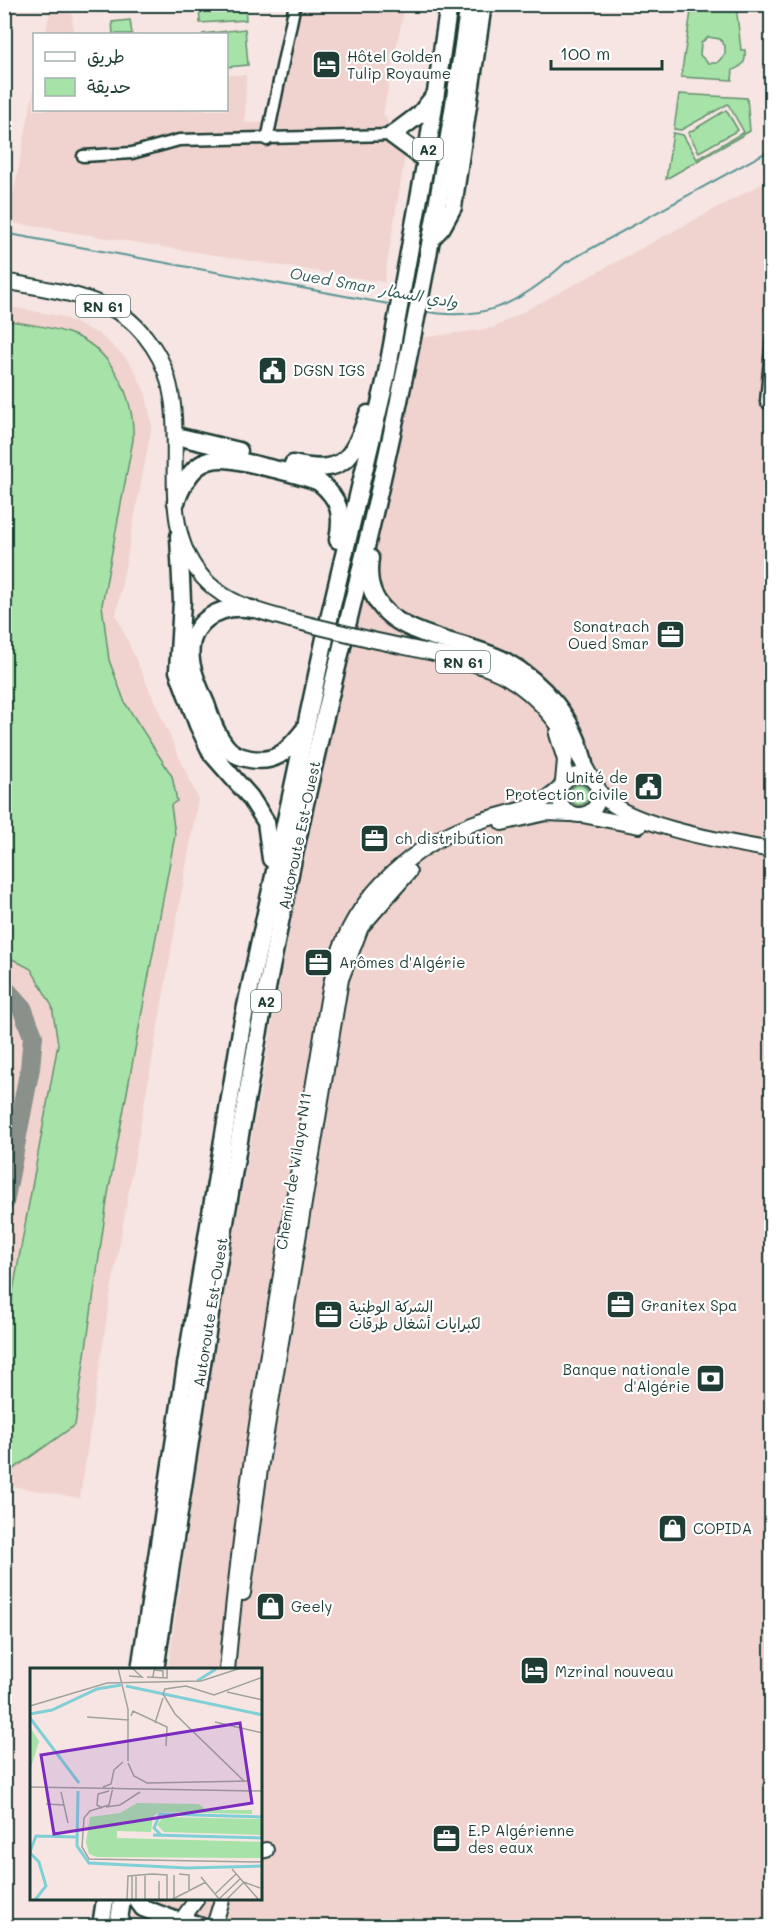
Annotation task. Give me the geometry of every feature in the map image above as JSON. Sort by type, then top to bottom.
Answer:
[{"type":"highway","name":"Autoroute Est-Ouest","points":[[140,1668],[205,1247],[242,1025],[267,899],[331,610],[386,378],[426,160],[449,4]]},
{"type":"highway","name":"Autoroute Est-Ouest","points":[[155,1668],[222,1239],[274,953],[328,701],[383,476],[412,339],[469,4]]},
{"type":"highway","points":[[430,240],[442,227],[453,207],[483,4]]},
{"type":"highway","points":[[426,160],[412,147],[392,135],[420,114],[436,95]]},
{"type":"highway","points":[[176,441],[307,467],[334,465],[342,462],[354,450],[370,407],[386,378]]},
{"type":"highway","points":[[176,441],[226,457],[307,477],[319,483],[337,500],[341,522],[332,571],[331,610]]},
{"type":"highway","points":[[176,502],[182,486],[192,471],[208,460],[226,457]]},
{"type":"highway","points":[[383,476],[369,564],[369,585],[378,603],[393,619],[411,629],[503,660],[525,673],[554,703],[569,724],[584,764]]},
{"type":"highway","points":[[179,536],[182,601],[178,671],[198,725],[212,754],[250,797],[266,822],[270,838],[271,867],[267,899]]},
{"type":"highway","points":[[252,609],[236,606],[219,610],[204,620],[193,636],[191,662],[216,732],[226,748],[248,759],[266,760],[281,755],[305,729]]},
{"type":"highway","points":[[101,1926],[105,1901]]},
{"type":"highway","points":[[118,1926],[122,1901]]},
{"type":"highway","points":[[138,1901],[143,1908],[178,1924]]},
{"type":"main road","name":"RN 61","points":[[4,281],[68,293],[116,310],[145,334],[162,359],[174,402],[179,536],[189,560],[205,580],[221,594],[252,609],[290,620],[495,671],[513,681],[546,710],[563,731],[603,799],[620,811],[697,836]]},
{"type":"main road","name":"RN 61","points":[[546,710],[565,753],[561,785]]},
{"type":"main road","points":[[227,1668],[243,1517],[327,1000],[336,961],[353,922],[385,881],[430,844],[468,825],[547,799],[561,785],[580,775],[595,785],[597,804],[576,814],[559,800],[561,785]]},
{"type":"main road","name":"Chemin de Wilaya N11","points":[[234,1668],[264,1446],[341,979],[361,927],[392,888],[413,868],[440,848],[472,833],[506,822],[546,813],[576,814],[697,836]]},
{"type":"main road","points":[[697,836],[771,850]]},
{"type":"main road","points":[[178,1924],[195,1901]]},
{"type":"main road","points":[[214,1926],[221,1901]]},
{"type":"main road","points":[[178,1924],[192,1922],[203,1926]]},
{"type":"street","points":[[267,140],[295,4]]},
{"type":"street","points":[[83,156],[132,153],[178,140],[267,140],[392,135]]},
{"type":"street","points":[[766,402],[771,337]]},
{"type":"shaded area","points":[[52,5],[72,5],[73,33],[45,33]]},
{"type":"shaded area","points":[[287,5],[405,5],[383,113],[405,157],[384,282],[8,222],[33,94],[33,111],[228,111],[228,75],[246,75],[245,123],[265,123]]},
{"type":"shaded area","points":[[771,179],[771,1926],[131,1926],[135,1901],[262,1901],[262,1668],[168,1668],[211,1361],[292,916],[358,594],[421,338],[493,328]]},
{"type":"shaded area","points":[[5,306],[60,316],[99,334],[124,356],[134,369],[146,395],[152,425],[116,615],[198,799],[108,1309],[80,1498],[11,1486],[5,1518]]},
{"type":"green space","points":[[199,5],[212,5],[213,8],[245,5],[246,20],[200,23]]},
{"type":"green space","points":[[692,5],[706,5],[715,8],[736,5],[741,50],[745,50],[745,57],[744,63],[733,70],[732,80],[681,77]],"holes":[[[708,37],[720,39],[725,46],[725,54],[717,63],[708,63],[700,55],[701,43]]]},
{"type":"green space","points":[[130,20],[132,33],[113,33],[112,22]]},
{"type":"green space","points":[[245,29],[248,65],[228,67],[228,33],[211,33]]},
{"type":"green space","points":[[679,94],[747,98],[750,131],[666,179],[673,133],[683,135],[697,159],[744,132],[728,104],[681,130],[674,129]]},
{"type":"green space","points":[[726,110],[738,130],[699,152],[688,133]]},
{"type":"green space","points":[[5,320],[53,329],[84,340],[108,362],[125,391],[133,424],[133,440],[102,605],[109,660],[125,703],[172,776],[177,801],[171,805],[175,835],[108,1194],[75,1425],[5,1475],[5,1335],[58,1044],[52,1006],[31,969],[5,955]]},
{"type":"green space","points":[[579,785],[586,788],[589,795],[586,802],[579,805],[572,802],[569,795],[572,788]]},
{"type":"waterway","name":"Oued Smar وادي السمار","points":[[423,311],[464,314],[500,306],[533,289],[565,263],[772,149]]},
{"type":"waterway","name":"Oued Smar وادي السمار","points":[[4,233],[394,305]]},
{"type":"taxiway","points":[[4,988],[22,1008],[33,1036],[30,1068],[4,1203]]},
{"type":"place","name":"Hôtel Golden Tulip Royaume","points":[[326,65]]},
{"type":"place","name":"DGSN IGS","points":[[272,370]]},
{"type":"place","name":"Sonatrach Oued Smar","points":[[670,635]]},
{"type":"place","name":"Unité de Protection civile","points":[[649,786]]},
{"type":"place","name":"ch distribution","points":[[374,838]]},
{"type":"place","name":"Arômes d'Algérie","points":[[318,962]]},
{"type":"place","name":"Granitex Spa","points":[[620,1305]]},
{"type":"place","name":"الشركة الوطنية لكبرايات أشغال طرقات","points":[[328,1315]]},
{"type":"place","name":"Banque nationale d'Algérie","points":[[711,1378]]},
{"type":"place","name":"COPIDA","points":[[672,1528]]},
{"type":"place","name":"Geely","points":[[270,1606]]},
{"type":"place","name":"Mzrinal nouveau","points":[[534,1671]]},
{"type":"place","name":"E.P Algérienne des eaux","points":[[447,1839]]}]
